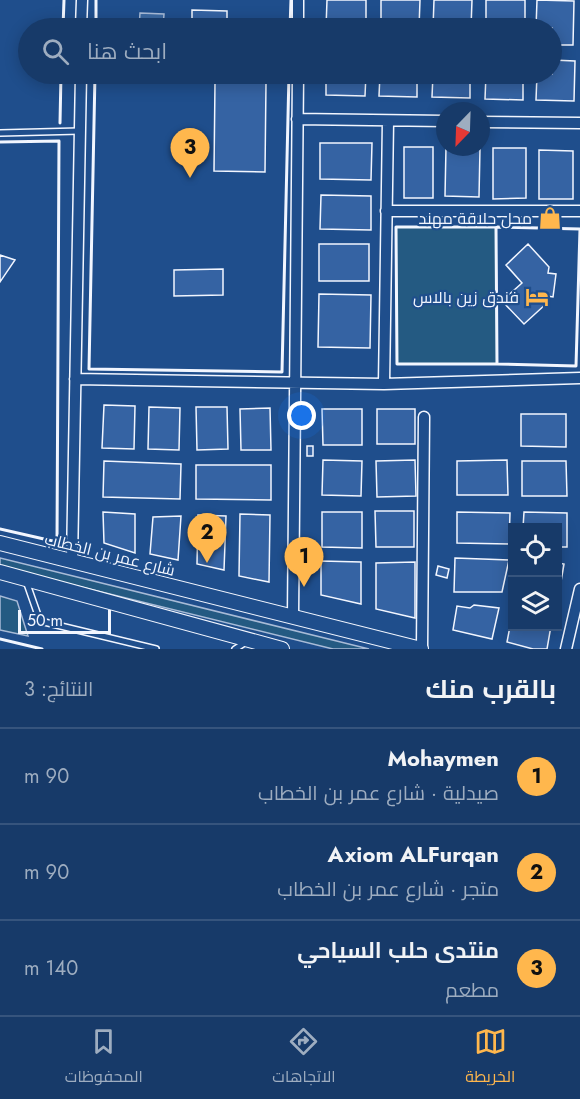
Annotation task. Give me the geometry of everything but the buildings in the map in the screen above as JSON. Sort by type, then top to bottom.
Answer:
[{"type":"street","points":[[81,18],[82,0]]},
{"type":"street","points":[[298,0],[298,18]]},
{"type":"street","points":[[72,561],[81,84]]},
{"type":"street","points":[[293,616],[298,84]]},
{"type":"street","points":[[297,119],[436,121]]},
{"type":"street","points":[[384,384],[388,121]]},
{"type":"street","points":[[490,122],[580,123]]},
{"type":"street","points":[[386,211],[580,211]]},
{"type":"street","points":[[75,379],[384,384],[580,378]]},
{"type":"street","points":[[422,649],[424,417]]},
{"type":"street","name":"شارع عمر بن الخطاب","points":[[0,543],[422,649]]},
{"type":"street","points":[[0,572],[281,649]]},
{"type":"street","points":[[566,649],[580,589]]},
{"type":"lane","points":[[0,133],[80,131]]},
{"type":"lane","points":[[26,579],[40,621],[156,649]]},
{"type":"lane","points":[[235,649],[250,640]]},
{"type":"shaded area","points":[[140,13],[164,14],[164,18],[140,18]]},
{"type":"shaded area","points":[[396,227],[496,227],[497,364],[397,364]]},
{"type":"shaded area","points":[[0,558],[369,649],[333,649],[0,567]]},
{"type":"shaded area","points":[[0,596],[17,601],[28,636],[0,630]]},
{"type":"wall","points":[[63,18],[64,0]]},
{"type":"wall","points":[[96,0],[96,18]]},
{"type":"wall","points":[[290,18],[291,0]]},
{"type":"wall","points":[[60,123],[61,84]]},
{"type":"wall","points":[[95,84],[89,369],[282,372],[289,84]]},
{"type":"wall","points":[[0,142],[59,141],[57,542],[0,529]]},
{"type":"wall","points":[[396,227],[496,227],[497,364],[397,364],[396,227]]},
{"type":"wall","points":[[496,227],[580,229],[576,366],[497,364],[496,227]]},
{"type":"wall","points":[[0,639],[42,649]]},
{"type":"place","name":"منتدى حلب السياحي","points":[[190,178]]},
{"type":"place","name":"محل حلاقة مهند","points":[[550,218]]},
{"type":"place","name":"فندق زين بالاس","points":[[537,297]]},
{"type":"place","name":"Axiom ALFurqan","points":[[207,563]]},
{"type":"place","name":"Mohaymen","points":[[304,587]]}]
